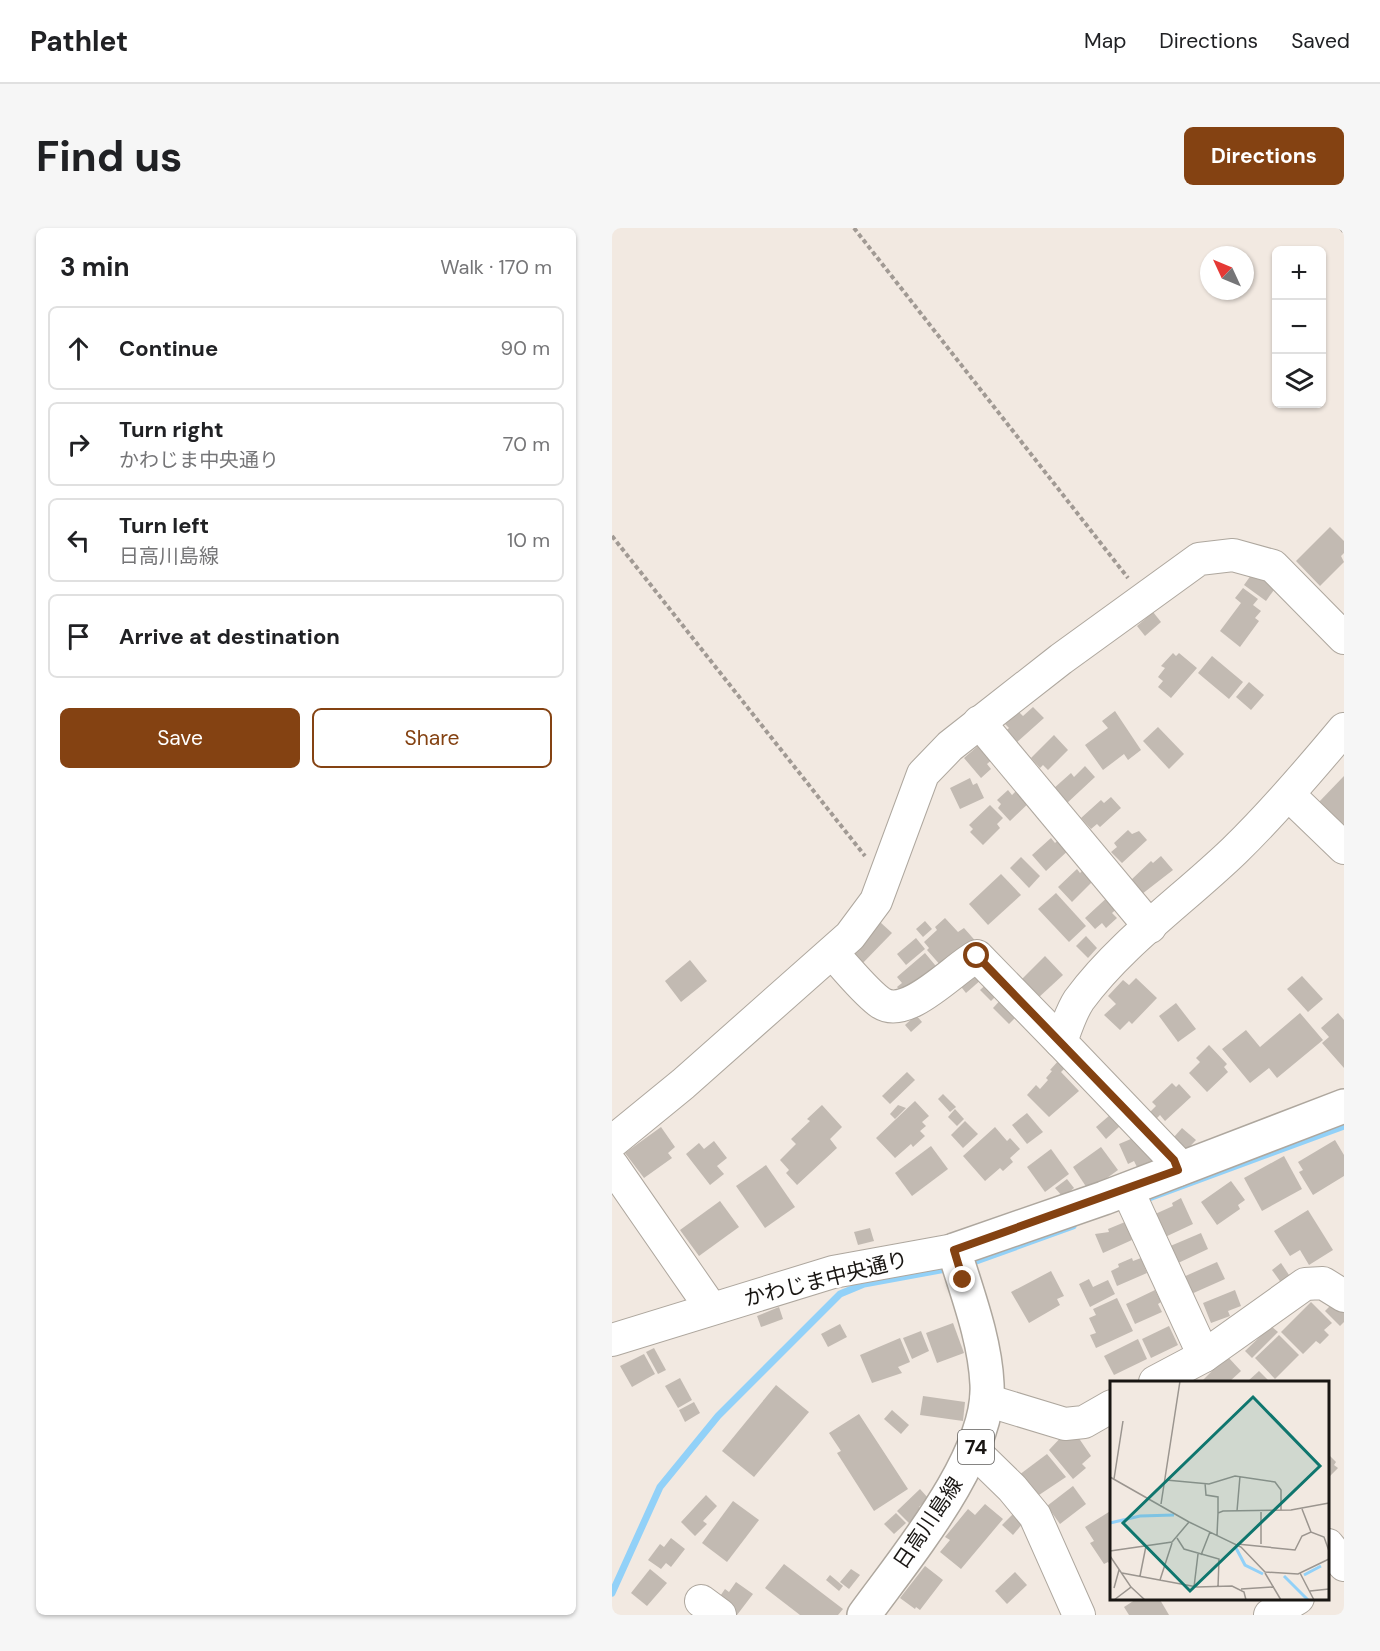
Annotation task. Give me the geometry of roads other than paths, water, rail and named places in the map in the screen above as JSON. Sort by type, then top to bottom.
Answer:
[{"type":"main road","name":"かわじま中央通り","points":[[954,1250],[1178,1170],[1341,1101]]},
{"type":"main road","name":"日高川島線","points":[[865,1615],[948,1495],[974,1451],[983,1425],[987,1384],[975,1322],[954,1250]]},
{"type":"street","points":[[612,1142],[850,936],[876,901],[923,774],[950,746],[1144,597],[1199,559],[1233,555],[1273,566],[1344,638]]},
{"type":"street","points":[[979,722],[1150,927]]},
{"type":"street","points":[[1061,1042],[1079,1000],[1150,927],[1233,851],[1289,795],[1344,729]]},
{"type":"street","points":[[1289,795],[1344,848]]},
{"type":"street","points":[[832,953],[882,1004],[900,1006],[923,997],[960,965],[977,956],[1174,1160],[1178,1170]]},
{"type":"street","points":[[612,1165],[711,1308]]},
{"type":"street","points":[[1127,1189],[1193,1369]]},
{"type":"street","name":"かわじま中央通り","points":[[612,1340],[833,1272],[954,1250]]},
{"type":"street","points":[[1160,1381],[1193,1369],[1305,1284],[1323,1283],[1344,1296]]},
{"type":"street","points":[[986,1401],[1065,1424],[1084,1422],[1110,1407]]},
{"type":"street","points":[[974,1451],[1012,1488],[1035,1516],[1079,1615]]},
{"type":"street","points":[[1329,1546],[1344,1566],[1329,1580]]},
{"type":"street","points":[[1270,1615],[1296,1600]]},
{"type":"waterway","points":[[1149,1198],[1344,1126]]},
{"type":"waterway","points":[[968,1264],[1073,1226]]},
{"type":"waterway","points":[[612,1593],[660,1487],[718,1416],[840,1294],[864,1284],[951,1268]]}]
